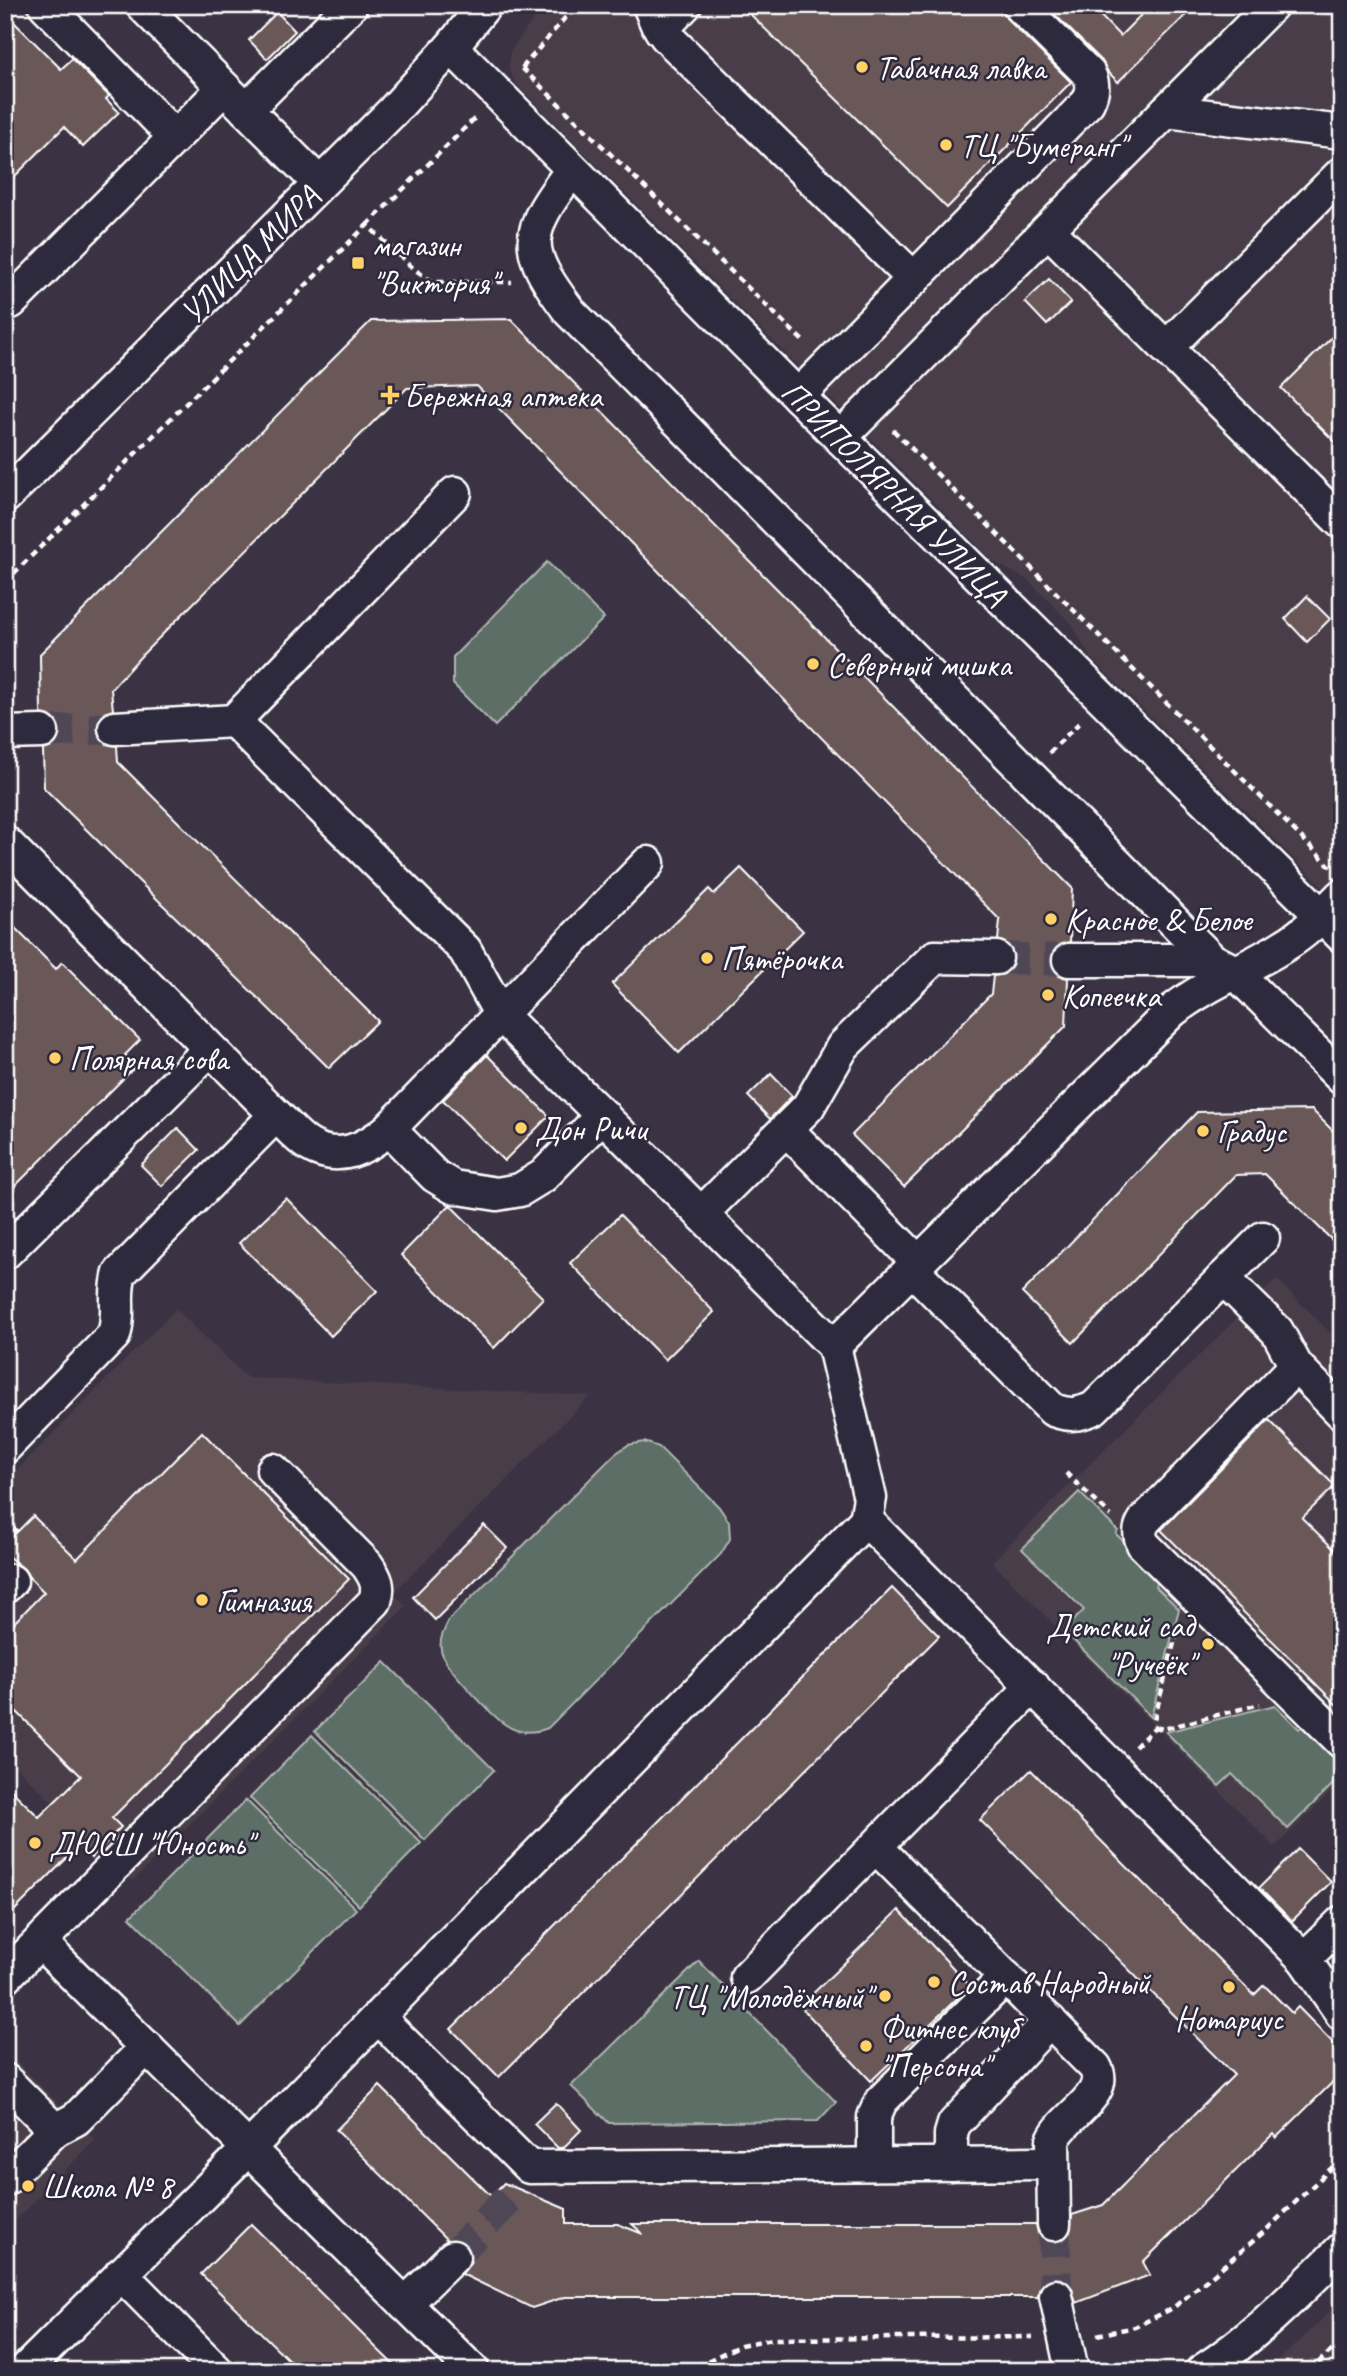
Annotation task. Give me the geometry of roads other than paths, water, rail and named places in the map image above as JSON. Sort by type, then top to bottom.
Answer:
[{"type":"street","points":[[45,5],[175,137]]},
{"type":"street","points":[[142,5],[319,183]]},
{"type":"street","points":[[246,110],[351,5]]},
{"type":"street","name":"УЛИЦА МИРА","points":[[5,497],[393,111],[485,5]]},
{"type":"street","points":[[685,5],[655,18],[914,279]]},
{"type":"street","points":[[798,397],[1088,102],[1093,92],[1089,74],[1019,5]]},
{"type":"street","points":[[840,438],[1272,5]]},
{"type":"street","name":"ПРИПОЛЯРНАЯ УЛИЦА","points":[[451,47],[840,438],[1334,903]]},
{"type":"street","points":[[12,302],[224,88]]},
{"type":"street","points":[[1166,111],[1342,132]]},
{"type":"street","points":[[572,170],[544,207],[537,223],[534,244],[537,263],[570,312],[1223,966],[1342,1079]]},
{"type":"street","points":[[1166,348],[1342,173]]},
{"type":"street","points":[[1048,230],[1342,523]]},
{"type":"street","points":[[115,729],[234,721],[455,493]]},
{"type":"street","points":[[24,2371],[249,2148],[866,1520],[870,1498],[834,1346],[501,1015],[465,950],[234,721]]},
{"type":"street","points":[[5,733],[42,732]]},
{"type":"street","points":[[5,842],[309,1145],[328,1152],[351,1153],[371,1144],[389,1129],[648,863]]},
{"type":"street","points":[[1069,960],[1223,966],[1285,946],[1334,903]]},
{"type":"street","points":[[701,1214],[808,1107],[843,1046],[935,957],[996,958]]},
{"type":"street","points":[[834,1346],[1172,1011],[1223,966]]},
{"type":"street","points":[[5,1253],[210,1049]]},
{"type":"street","points":[[5,1447],[114,1335],[118,1320],[115,1288],[120,1273],[276,1115]]},
{"type":"street","points":[[389,1129],[435,1175],[453,1187],[497,1194],[520,1190],[543,1176],[603,1115]]},
{"type":"street","points":[[787,1130],[1053,1410],[1066,1415],[1078,1415],[1094,1408],[1263,1238]]},
{"type":"street","points":[[1223,1278],[1278,1331],[1296,1366],[1342,1413]]},
{"type":"street","points":[[1296,1366],[1145,1520],[1140,1528],[1140,1536],[1143,1544],[1342,1741]]},
{"type":"street","points":[[5,1977],[375,1601],[378,1591],[376,1579],[367,1565],[272,1470]]},
{"type":"street","points":[[866,1520],[1304,1959],[1342,2014]]},
{"type":"street","points":[[747,1977],[1033,1686]]},
{"type":"street","points":[[876,1847],[1050,2021],[1100,2075],[1094,2093],[1057,2131],[1053,2140],[1054,2224]]},
{"type":"street","points":[[1304,1959],[1342,1922]]},
{"type":"street","points":[[40,1942],[473,2371]]},
{"type":"street","points":[[874,2164],[874,2117],[881,2101],[1006,1977]]},
{"type":"street","points":[[378,2017],[523,2178],[874,2164],[1053,2163]]},
{"type":"street","points":[[951,2164],[951,2134],[954,2124],[1050,2021]]},
{"type":"street","points":[[5,2180],[55,2130],[76,2119],[147,2046]]},
{"type":"street","points":[[5,2080],[55,2130]]},
{"type":"street","points":[[1202,2371],[1266,2321],[1342,2249]]},
{"type":"street","points":[[405,2304],[453,2257]]},
{"type":"street","points":[[121,2274],[217,2371]]},
{"type":"street","points":[[1056,2296],[1072,2371]]},
{"type":"tunnel","points":[[42,732],[115,728]]},
{"type":"tunnel","points":[[996,958],[1069,960]]},
{"type":"tunnel","points":[[453,2257],[518,2189]]},
{"type":"tunnel","points":[[1054,2224],[1056,2296]]},
{"type":"place","name":"Табачная лавка","points":[[862,67]]},
{"type":"place","name":"ТЦ \"Бумеранг\"","points":[[946,145]]},
{"type":"place","name":"магазин \"Виктория\"","points":[[358,263]]},
{"type":"place","name":"Бережная аптека","points":[[390,395]]},
{"type":"place","name":"Северный мишка","points":[[813,664]]},
{"type":"place","name":"Красное & Белое","points":[[1051,919]]},
{"type":"place","name":"Пятёрочка","points":[[707,958]]},
{"type":"place","name":"Копеечка","points":[[1048,995]]},
{"type":"place","name":"Полярная сова","points":[[55,1058]]},
{"type":"place","name":"Дон Ричи","points":[[521,1128]]},
{"type":"place","name":"Градус","points":[[1203,1131]]},
{"type":"place","name":"Гимназия","points":[[202,1600]]},
{"type":"place","name":"Детский сад \"Ручеёк\"","points":[[1208,1644]]},
{"type":"place","name":"ДЮСШ \"Юность\"","points":[[35,1843]]},
{"type":"place","name":"Состав Народный","points":[[934,1982]]},
{"type":"place","name":"Нотариус","points":[[1229,1987]]},
{"type":"place","name":"ТЦ \"Молодёжный\"","points":[[885,1996]]},
{"type":"place","name":"Фитнес клуб \"Персона\"","points":[[866,2046]]},
{"type":"place","name":"Школа № 8","points":[[28,2186]]}]
